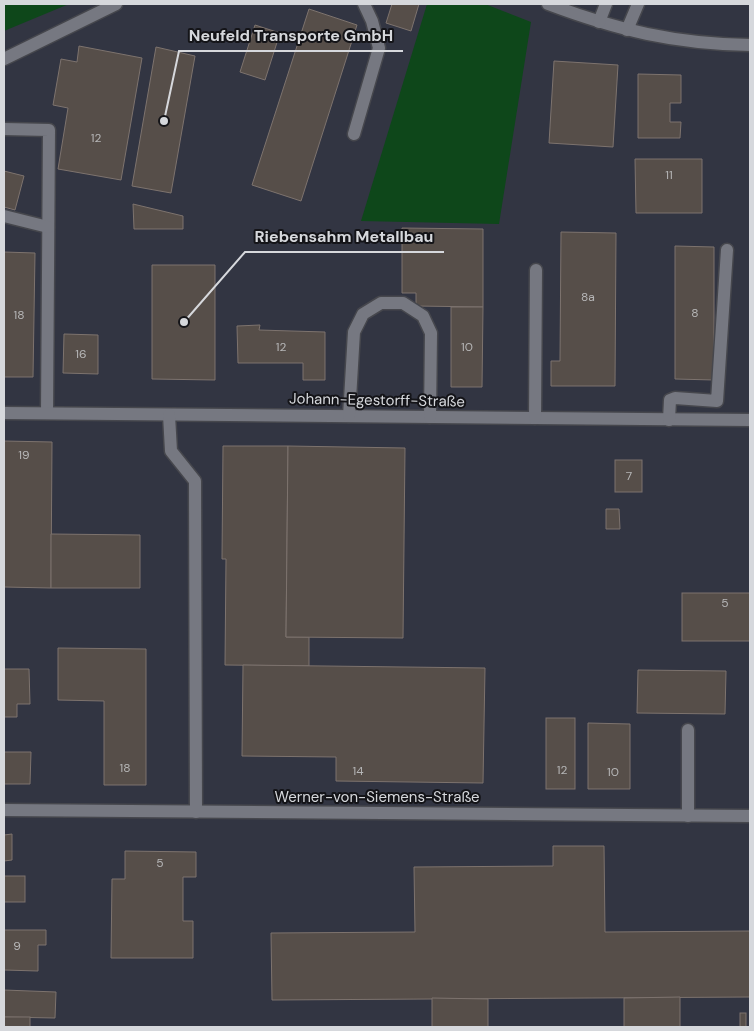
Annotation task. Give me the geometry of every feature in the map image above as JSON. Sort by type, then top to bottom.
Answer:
[{"type":"street","points":[[4,59],[116,4]]},
{"type":"street","points":[[354,134],[379,48],[372,21],[364,4]]},
{"type":"street","points":[[548,4],[627,30],[679,41],[750,45]]},
{"type":"street","points":[[599,22],[606,4]]},
{"type":"street","points":[[627,30],[638,4]]},
{"type":"street","points":[[4,129],[49,130],[47,413]]},
{"type":"street","points":[[4,216],[48,227]]},
{"type":"street","points":[[669,420],[670,400],[674,398],[716,401],[727,250]]},
{"type":"street","points":[[535,418],[536,270]]},
{"type":"street","points":[[349,416],[354,332],[363,314],[381,303],[403,303],[423,316],[431,333],[430,417]]},
{"type":"street","name":"Johann-Egestorff-Straße","points":[[4,413],[750,420]]},
{"type":"street","points":[[169,414],[171,451],[195,481],[196,812]]},
{"type":"street","points":[[688,730],[688,816]]},
{"type":"street","name":"Werner-von-Siemens-Straße","points":[[4,810],[750,816]]},
{"type":"shaded area","points":[[4,4],[750,4],[750,1027],[4,1027]]},
{"type":"green space","points":[[4,4],[69,4],[4,31]]},
{"type":"green space","points":[[427,4],[485,4],[531,22],[499,224],[361,221]]},
{"type":"building","points":[[392,4],[419,4],[411,31],[386,23]]},
{"type":"building","points":[[309,9],[357,25],[301,201],[252,185]]},
{"type":"building","points":[[255,25],[280,33],[265,80],[240,72]]},
{"type":"building","points":[[79,46],[142,58],[121,180],[58,169],[68,108],[53,105],[61,59],[77,62]]},
{"type":"building","points":[[156,47],[195,56],[171,193],[132,186]]},
{"type":"building","points":[[554,61],[618,65],[613,147],[549,143]]},
{"type":"building","points":[[638,74],[681,75],[681,103],[670,103],[670,122],[681,122],[680,138],[638,138]]},
{"type":"building","points":[[635,159],[702,159],[702,213],[636,213]]},
{"type":"building","points":[[4,171],[24,176],[15,210],[4,207]]},
{"type":"building","points":[[133,204],[183,216],[183,229],[134,229]]},
{"type":"building","points":[[402,228],[483,229],[483,307],[416,306],[416,293],[402,293]]},
{"type":"building","points":[[561,232],[616,233],[615,386],[551,386],[551,361],[560,361]]},
{"type":"building","points":[[675,246],[714,247],[714,380],[675,379]]},
{"type":"building","points":[[4,252],[35,253],[33,377],[4,377]]},
{"type":"building","points":[[152,265],[215,265],[215,380],[152,379]]},
{"type":"building","points":[[451,307],[483,307],[482,387],[451,387]]},
{"type":"building","points":[[260,325],[259,330],[325,332],[325,380],[303,380],[303,363],[238,363],[237,326]]},
{"type":"building","points":[[64,334],[98,335],[98,374],[63,373]]},
{"type":"building","points":[[4,441],[52,442],[51,588],[4,587]]},
{"type":"building","points":[[223,446],[288,446],[286,637],[309,637],[309,666],[225,665],[226,559],[222,559]]},
{"type":"building","points":[[288,446],[405,448],[403,638],[286,637]]},
{"type":"building","points":[[615,460],[642,460],[642,492],[615,492]]},
{"type":"building","points":[[606,509],[619,509],[620,529],[606,529]]},
{"type":"building","points":[[51,534],[140,535],[140,588],[51,588]]},
{"type":"building","points":[[682,593],[750,593],[750,641],[682,641]]},
{"type":"building","points":[[58,648],[146,649],[146,785],[104,785],[104,701],[58,700]]},
{"type":"building","points":[[243,665],[485,668],[483,783],[336,781],[336,757],[242,756]]},
{"type":"building","points":[[4,669],[29,669],[30,704],[17,704],[17,717],[4,717]]},
{"type":"building","points":[[638,670],[726,671],[725,714],[637,713]]},
{"type":"building","points":[[546,718],[575,718],[575,789],[546,789]]},
{"type":"building","points":[[588,723],[630,724],[630,789],[588,789]]},
{"type":"building","points":[[4,752],[31,752],[30,784],[4,784]]},
{"type":"building","points":[[12,834],[12,860],[4,861],[4,835]]},
{"type":"building","points":[[553,846],[604,846],[605,932],[750,931],[750,997],[272,1000],[271,933],[415,932],[414,867],[553,866]]},
{"type":"building","points":[[125,851],[196,852],[196,877],[183,877],[183,921],[193,921],[193,958],[111,958],[112,879],[125,879]]},
{"type":"building","points":[[4,876],[25,876],[25,902],[4,902]]},
{"type":"building","points":[[4,930],[46,930],[46,945],[38,945],[38,971],[4,970]]},
{"type":"building","points":[[4,990],[56,992],[55,1018],[4,1017]]},
{"type":"building","points":[[680,997],[680,1027],[624,1027],[624,998]]},
{"type":"building","points":[[432,998],[488,999],[488,1027],[432,1027]]},
{"type":"building","points":[[740,1013],[746,1013],[746,1027],[740,1027]]},
{"type":"building","points":[[4,1017],[30,1017],[30,1027],[4,1027]]},
{"type":"place","name":"Neufeld Transporte GmbH","points":[[164,121]]},
{"type":"place","name":"Riebensahm Metallbau","points":[[184,322]]}]
